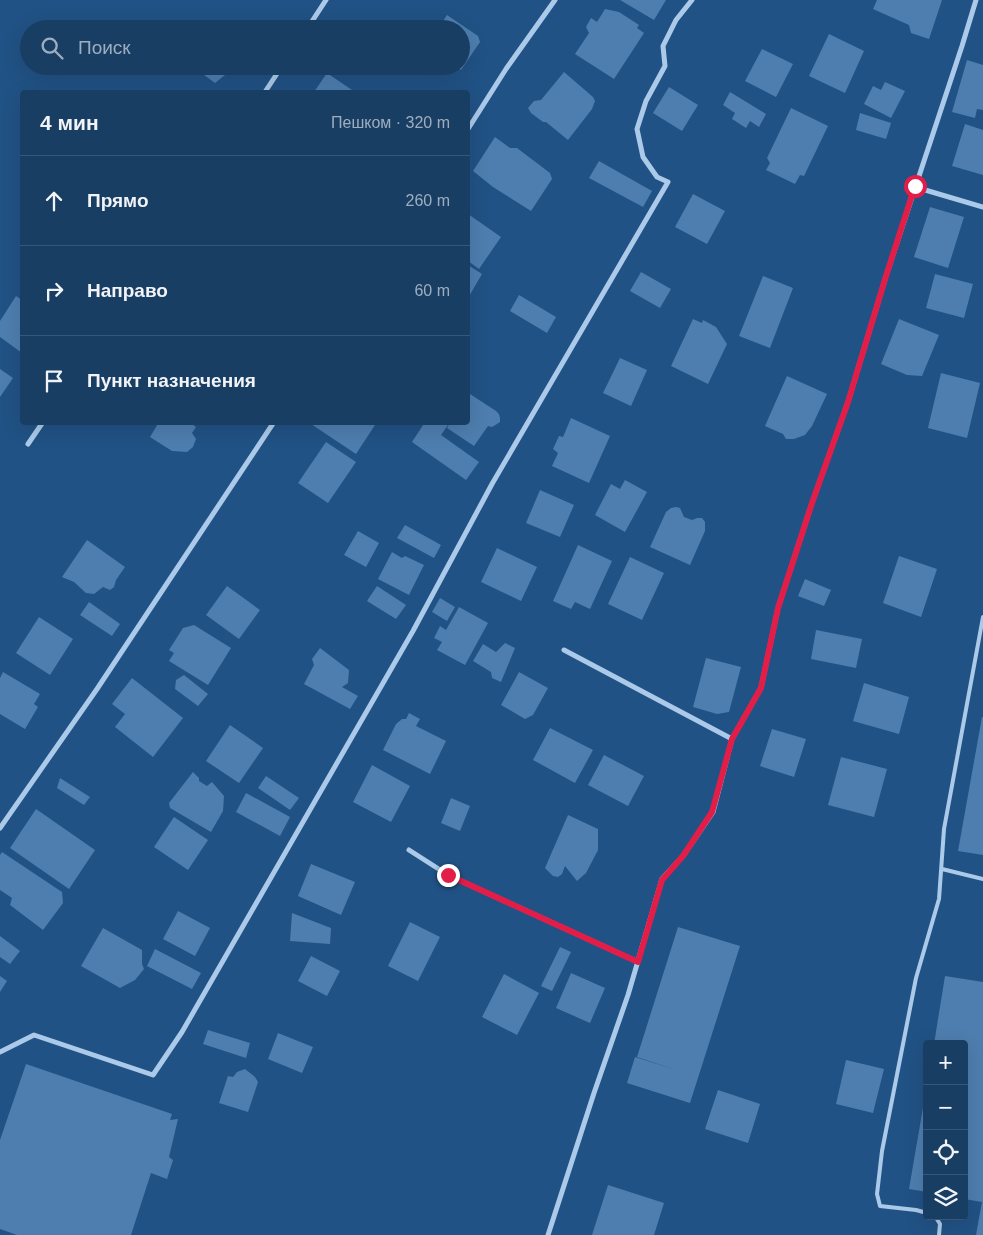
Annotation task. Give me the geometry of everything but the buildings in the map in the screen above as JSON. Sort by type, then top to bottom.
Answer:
[{"type":"street","points":[[313,20],[326,0]]},
{"type":"street","points":[[470,126],[506,69],[556,0]]},
{"type":"street","points":[[0,1052],[34,1035],[153,1075],[182,1032],[413,631],[492,484],[668,182],[657,177],[643,157],[637,129],[646,102],[665,66],[663,46],[676,20],[692,0]]},
{"type":"street","points":[[548,1235],[628,995],[662,880],[683,856],[712,812],[732,739],[761,688],[778,608],[812,503],[848,402],[886,276],[976,0]]},
{"type":"street","points":[[266,90],[276,75]]},
{"type":"street","points":[[915,186],[983,207]]},
{"type":"street","points":[[28,444],[41,425]]},
{"type":"street","points":[[0,828],[97,688],[272,425]]},
{"type":"street","points":[[564,650],[732,739]]},
{"type":"street","points":[[409,850],[448,875],[638,962]]},
{"type":"lane","points":[[923,1212],[880,1206],[877,1194],[882,1151],[916,978],[939,899],[944,828],[983,617]]},
{"type":"lane","points":[[942,868],[983,879]]},
{"type":"lane","points":[[938,1220],[940,1224],[939,1235]]},
{"type":"route","points":[[448,875],[638,962],[662,880],[683,856],[712,812],[732,739],[761,688],[778,608],[812,503],[848,402],[915,186]]}]
